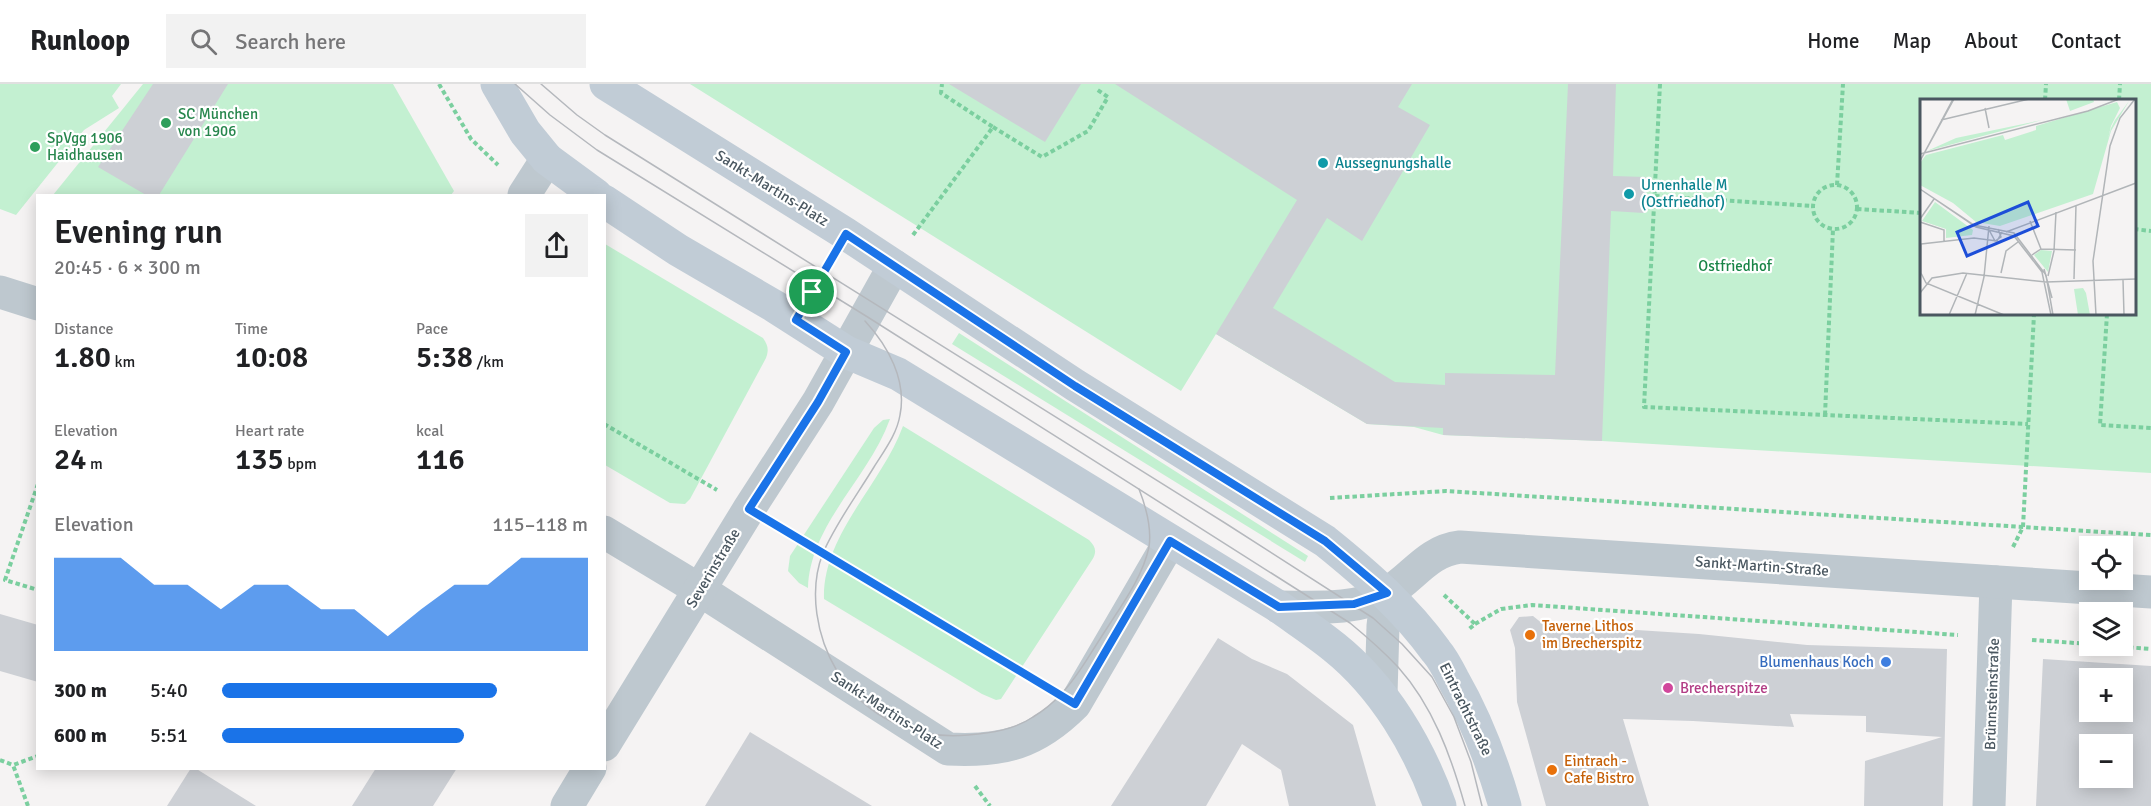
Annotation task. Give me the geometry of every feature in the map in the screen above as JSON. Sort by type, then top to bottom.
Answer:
[{"type":"main road","points":[[497,84],[525,132],[547,159],[595,194]]},
{"type":"main road","name":"Sankt-Martins-Platz","points":[[606,84],[846,234],[1075,386],[1325,541],[1387,593]]},
{"type":"main road","points":[[606,202],[678,250],[846,352],[898,374],[1279,607],[1335,648],[1381,694],[1416,751],[1440,806]]},
{"type":"main road","name":"Eintrachtstraße","points":[[1387,593],[1437,652],[1458,687],[1480,731],[1495,769],[1505,806]]},
{"type":"street","points":[[525,194],[547,159]]},
{"type":"street","name":"Severinstraße","points":[[606,742],[749,509],[818,402],[894,266]]},
{"type":"street","points":[[0,292],[36,303]]},
{"type":"street","points":[[606,533],[700,590]]},
{"type":"street","name":"Sankt-Martins-Platz","points":[[700,590],[948,749],[978,751],[1016,744],[1034,736],[1058,722],[1075,704],[1170,541]]},
{"type":"street","name":"Sankt-Martin-Straße","points":[[1387,593],[1445,549],[1460,547],[2151,592]]},
{"type":"street","name":"Brünnsteinstraße","points":[[1989,806],[1996,582]]},
{"type":"street","points":[[1279,607],[1354,604],[1387,593],[1383,626],[1381,694]]},
{"type":"street","points":[[567,806],[589,770]]},
{"type":"path","points":[[439,84],[471,139]]},
{"type":"path","points":[[942,84],[940,93],[1042,157],[1089,131],[1108,97],[1096,89]]},
{"type":"path","points":[[1660,84],[1644,407],[2028,424]]},
{"type":"path","points":[[1837,185],[1844,84]]},
{"type":"path","points":[[2045,99],[2046,84]]},
{"type":"path","points":[[2119,99],[2120,84]]},
{"type":"path","points":[[913,236],[993,127]]},
{"type":"path","points":[[1837,185],[1850,190],[1857,202],[1857,209],[1856,215],[1847,226],[1833,229],[1821,225],[1813,206],[1814,199],[1823,188],[1837,185]]},
{"type":"path","points":[[1655,196],[1813,206]]},
{"type":"path","points":[[1857,209],[1920,213]]},
{"type":"path","points":[[1825,415],[1833,229]]},
{"type":"path","points":[[2136,229],[2151,231]]},
{"type":"path","points":[[796,320],[846,234]]},
{"type":"path","points":[[2023,527],[2034,315]]},
{"type":"path","points":[[2107,315],[2100,425],[2151,428]]},
{"type":"path","points":[[606,424],[1075,704]]},
{"type":"path","points":[[36,490],[5,580],[36,589]]},
{"type":"path","points":[[1330,498],[1446,491],[2151,535]]},
{"type":"path","points":[[1475,624],[1501,609],[1532,605],[2079,643]]},
{"type":"path","points":[[2133,647],[2151,648]]},
{"type":"path","points":[[0,760],[13,765],[36,757]]},
{"type":"path","points":[[13,765],[28,806]]},
{"type":"green space","name":"SpVgg 1906 Haidhausen","points":[[0,84],[121,84],[112,96],[119,108],[84,130],[16,215],[0,209]]},
{"type":"green space","points":[[143,84],[393,84],[454,191],[452,194],[54,194]]},
{"type":"green space","name":"Ostfriedhof","points":[[690,84],[2151,84],[2151,473],[1602,441],[1443,435],[1414,427],[1367,424],[1216,334],[1181,391]]},
{"type":"green space","points":[[606,245],[763,338],[767,345],[766,358],[690,499],[685,504],[670,503],[606,466]]},
{"type":"green space","points":[[959,333],[1308,556],[1305,562],[952,344]]},
{"type":"green space","points":[[890,419],[881,441],[829,522],[811,565],[808,588],[799,583],[788,571],[790,556],[874,428],[883,420]]},
{"type":"green space","points":[[903,426],[1089,540],[1094,547],[1095,554],[1092,560],[1001,699],[996,700],[982,694],[824,599],[826,576],[843,531],[882,469]]},
{"type":"building","points":[[153,84],[228,84],[160,194],[144,194],[98,167]]},
{"type":"building","points":[[949,84],[1081,84],[1045,142]]},
{"type":"building","points":[[1115,84],[1412,84],[1398,107],[1430,125],[1362,241],[1327,218],[1273,308],[1395,382],[1445,385],[1445,373],[1555,375],[1568,84],[1616,84],[1613,176],[1646,177],[1644,213],[1611,211],[1602,441],[1443,435],[1443,428],[1367,424],[1216,334],[1297,200]]},
{"type":"building","points":[[0,614],[36,624],[36,681],[0,671]]},
{"type":"building","points":[[1533,616],[1543,624],[1699,634],[1807,645],[1947,649],[1943,806],[1864,806],[1865,761],[1942,737],[1866,732],[1866,716],[1790,714],[1794,727],[1623,719],[1649,806],[1546,806],[1517,702],[1515,648],[1510,630],[1519,617]]},
{"type":"building","points":[[1218,638],[1252,659],[1287,674],[1353,725],[1376,806],[1289,806],[1281,770],[1242,744],[1206,806],[1111,806]]},
{"type":"building","points":[[2043,659],[2151,666],[2151,806],[2036,806]]},
{"type":"building","points":[[750,732],[872,806],[705,806]]},
{"type":"building","points":[[190,770],[198,770],[256,806],[167,806]]},
{"type":"building","points":[[375,770],[456,770],[433,806],[352,806]]},
{"type":"tram line","points":[[515,84],[550,115],[597,150],[866,316],[1350,623],[1398,667],[1421,698],[1447,750],[1465,806]]},
{"type":"tram line","points":[[541,84],[577,115],[605,135],[1373,618],[1402,644],[1432,677],[1454,717],[1471,762],[1482,806]]},
{"type":"tram line","points":[[865,321],[881,341],[894,364],[901,389],[900,415],[890,442],[828,542],[818,568],[816,598],[820,629],[830,658],[849,687],[862,702],[877,713],[911,729],[949,736],[994,732],[1010,728],[1037,715],[1051,704],[1067,688],[1082,667],[1129,594],[1146,559],[1150,532],[1139,489]]},
{"type":"place","name":"SC München von 1906","points":[[166,123]]},
{"type":"place","name":"SpVgg 1906 Haidhausen","points":[[35,147]]},
{"type":"place","name":"Aussegnungshalle","points":[[1323,163]]},
{"type":"place","name":"Urnenhalle M (Ostfriedhof)","points":[[1629,194]]},
{"type":"place","name":"Taverne Lithos im Brecherspitz","points":[[1530,635]]},
{"type":"place","name":"Blumenhaus Koch","points":[[1886,662]]},
{"type":"place","name":"Brecherspitze","points":[[1668,688]]},
{"type":"place","name":"Eintrach - Cafe Bistro","points":[[1552,770]]},
{"type":"route","points":[[846,234],[1075,386],[1325,541],[1387,593],[1354,604],[1279,607],[1170,541],[1075,704],[749,509],[818,402],[846,352],[796,320],[812,292],[846,234]]}]
